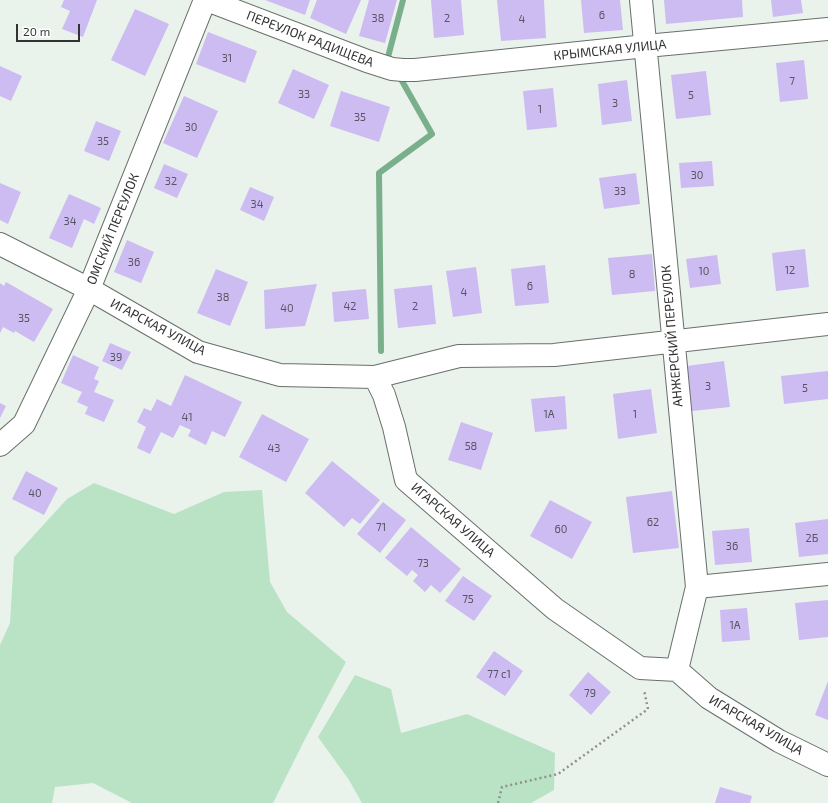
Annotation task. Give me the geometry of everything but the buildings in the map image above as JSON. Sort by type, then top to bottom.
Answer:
[{"type":"street","name":"ПЕРЕУЛОК РАДИЩЕВА","points":[[206,0],[392,69]]},
{"type":"street","name":"ОМСКИЙ ПЕРЕУЛОК","points":[[0,445],[24,424],[89,289],[206,0]]},
{"type":"street","name":"АНЖЕРСКИЙ ПЕРЕУЛОК","points":[[641,0],[696,587],[677,670]]},
{"type":"street","name":"КРЫМСКАЯ УЛИЦА","points":[[392,69],[415,70],[828,29]]},
{"type":"street","name":"ИГАРСКАЯ УЛИЦА","points":[[0,244],[89,289],[198,352],[280,375],[375,377],[384,395],[394,427],[406,480],[555,609],[640,668]]},
{"type":"street","points":[[375,377],[459,356],[554,355],[828,324]]},
{"type":"street","points":[[696,587],[828,574]]},
{"type":"street","points":[[640,668],[677,670]]},
{"type":"street","name":"ИГАРСКАЯ УЛИЦА","points":[[677,670],[709,698],[778,741],[828,765]]},
{"type":"path","points":[[498,803],[502,787],[558,774],[648,709],[640,668]]},
{"type":"green space","points":[[94,483],[174,514],[224,492],[262,490],[270,582],[287,612],[346,662],[273,803],[132,803],[93,783],[55,787],[52,803],[0,803],[0,645],[10,623],[14,557],[67,499]]},
{"type":"green space","points":[[355,675],[391,689],[401,733],[467,714],[555,753],[554,790],[531,803],[362,803],[349,780],[318,737]]},
{"type":"waterway","points":[[388,57],[403,0]]},
{"type":"waterway","points":[[381,351],[379,173],[432,134],[402,81]]}]
